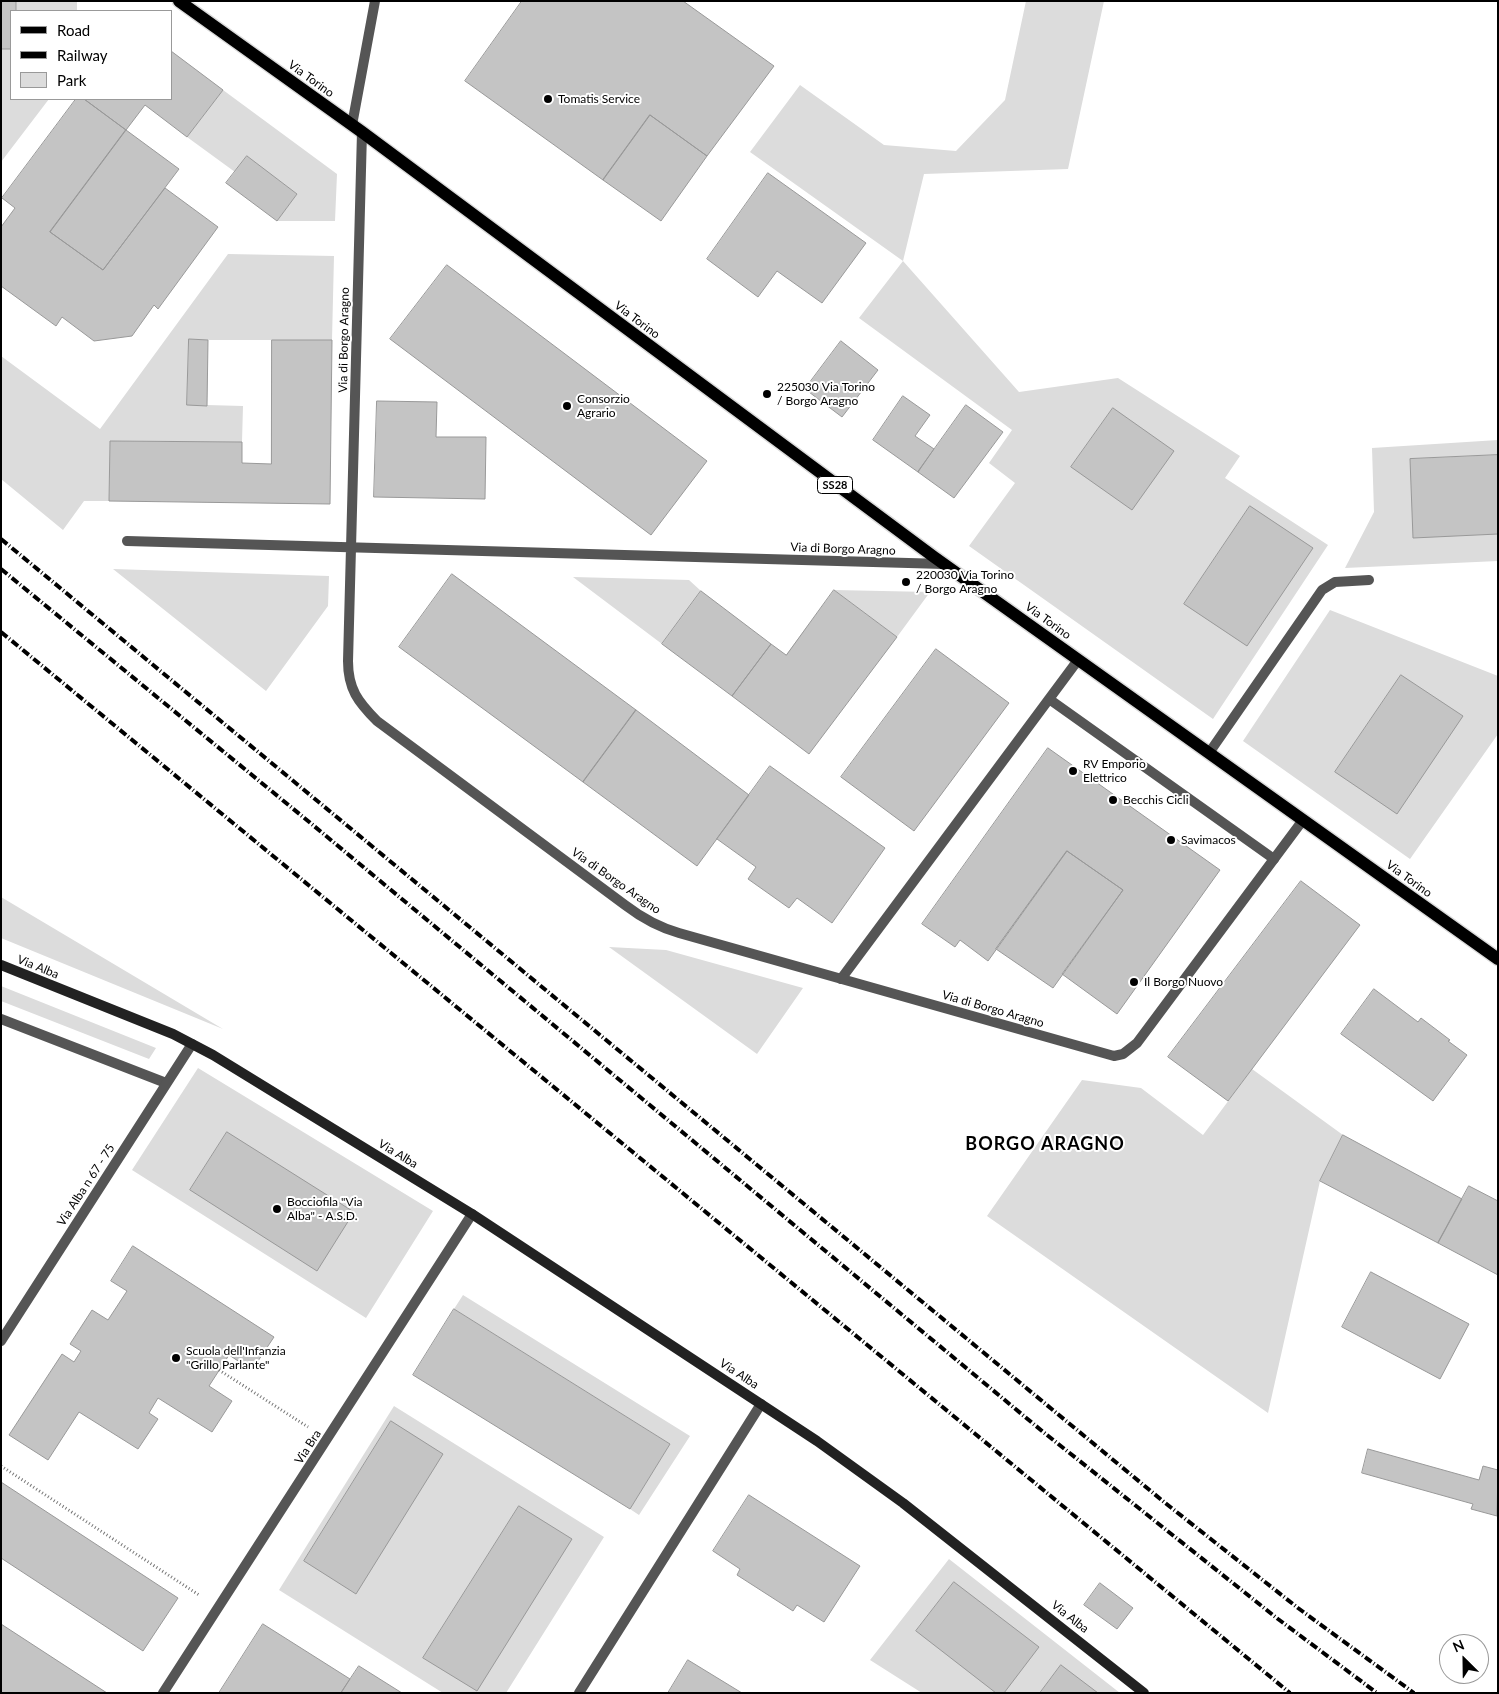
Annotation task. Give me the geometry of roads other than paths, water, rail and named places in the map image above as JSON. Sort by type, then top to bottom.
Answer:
[{"type":"main road","name":"Via Torino","points":[[179,1],[357,129],[944,564],[1498,959]]},
{"type":"street","name":"Via di Borgo Aragno","points":[[375,1],[357,129],[348,676],[354,694],[364,709],[377,721],[642,918],[661,927],[1114,1056],[1123,1054],[1137,1043],[1274,859]]},
{"type":"street","name":"Via di Borgo Aragno","points":[[127,541],[944,564]]},
{"type":"street","points":[[1209,753],[1322,590],[1335,582],[1369,580]]},
{"type":"street","points":[[841,979],[1078,660]]},
{"type":"street","points":[[1049,699],[1274,859],[1303,820]]},
{"type":"street","name":"Via Alba","points":[[1,965],[173,1034],[214,1055],[472,1214],[817,1441],[903,1503],[1144,1693]]},
{"type":"street","points":[[1,1018],[166,1083]]},
{"type":"street","name":"Via Alba n 67 - 75","points":[[1,1341],[192,1044]]},
{"type":"street","name":"Via Bra","points":[[163,1693],[472,1214]]},
{"type":"street","name":"Via Alba","points":[[580,1693],[761,1404]]},
{"type":"railway","points":[[1,539],[1164,1502],[1298,1608],[1414,1693]]},
{"type":"railway","points":[[1,569],[308,821],[1042,1431],[1278,1619],[1377,1693]]},
{"type":"railway","points":[[1,632],[1290,1693]]},
{"type":"place","name":"Tomatis Service","points":[[548,99]]},
{"type":"place","name":"225030 Via Torino / Borgo Aragno","points":[[767,394]]},
{"type":"place","name":"Consorzio Agrario","points":[[567,406]]},
{"type":"place","name":"220030 Via Torino / Borgo Aragno","points":[[906,582]]},
{"type":"place","name":"RV Emporio Elettrico","points":[[1073,771]]},
{"type":"place","name":"Becchis Cicli","points":[[1113,800]]},
{"type":"place","name":"Savimacos","points":[[1171,840]]},
{"type":"place","name":"Il Borgo Nuovo","points":[[1134,982]]},
{"type":"place","name":"Bocciofila \"Via Alba\" - A.S.D.","points":[[277,1209]]},
{"type":"place","name":"Scuola dell'Infanzia \"Grillo Parlante\"","points":[[176,1358]]},
{"type":"district","name":"BORGO ARAGNO","points":[[1045,1144]]}]
